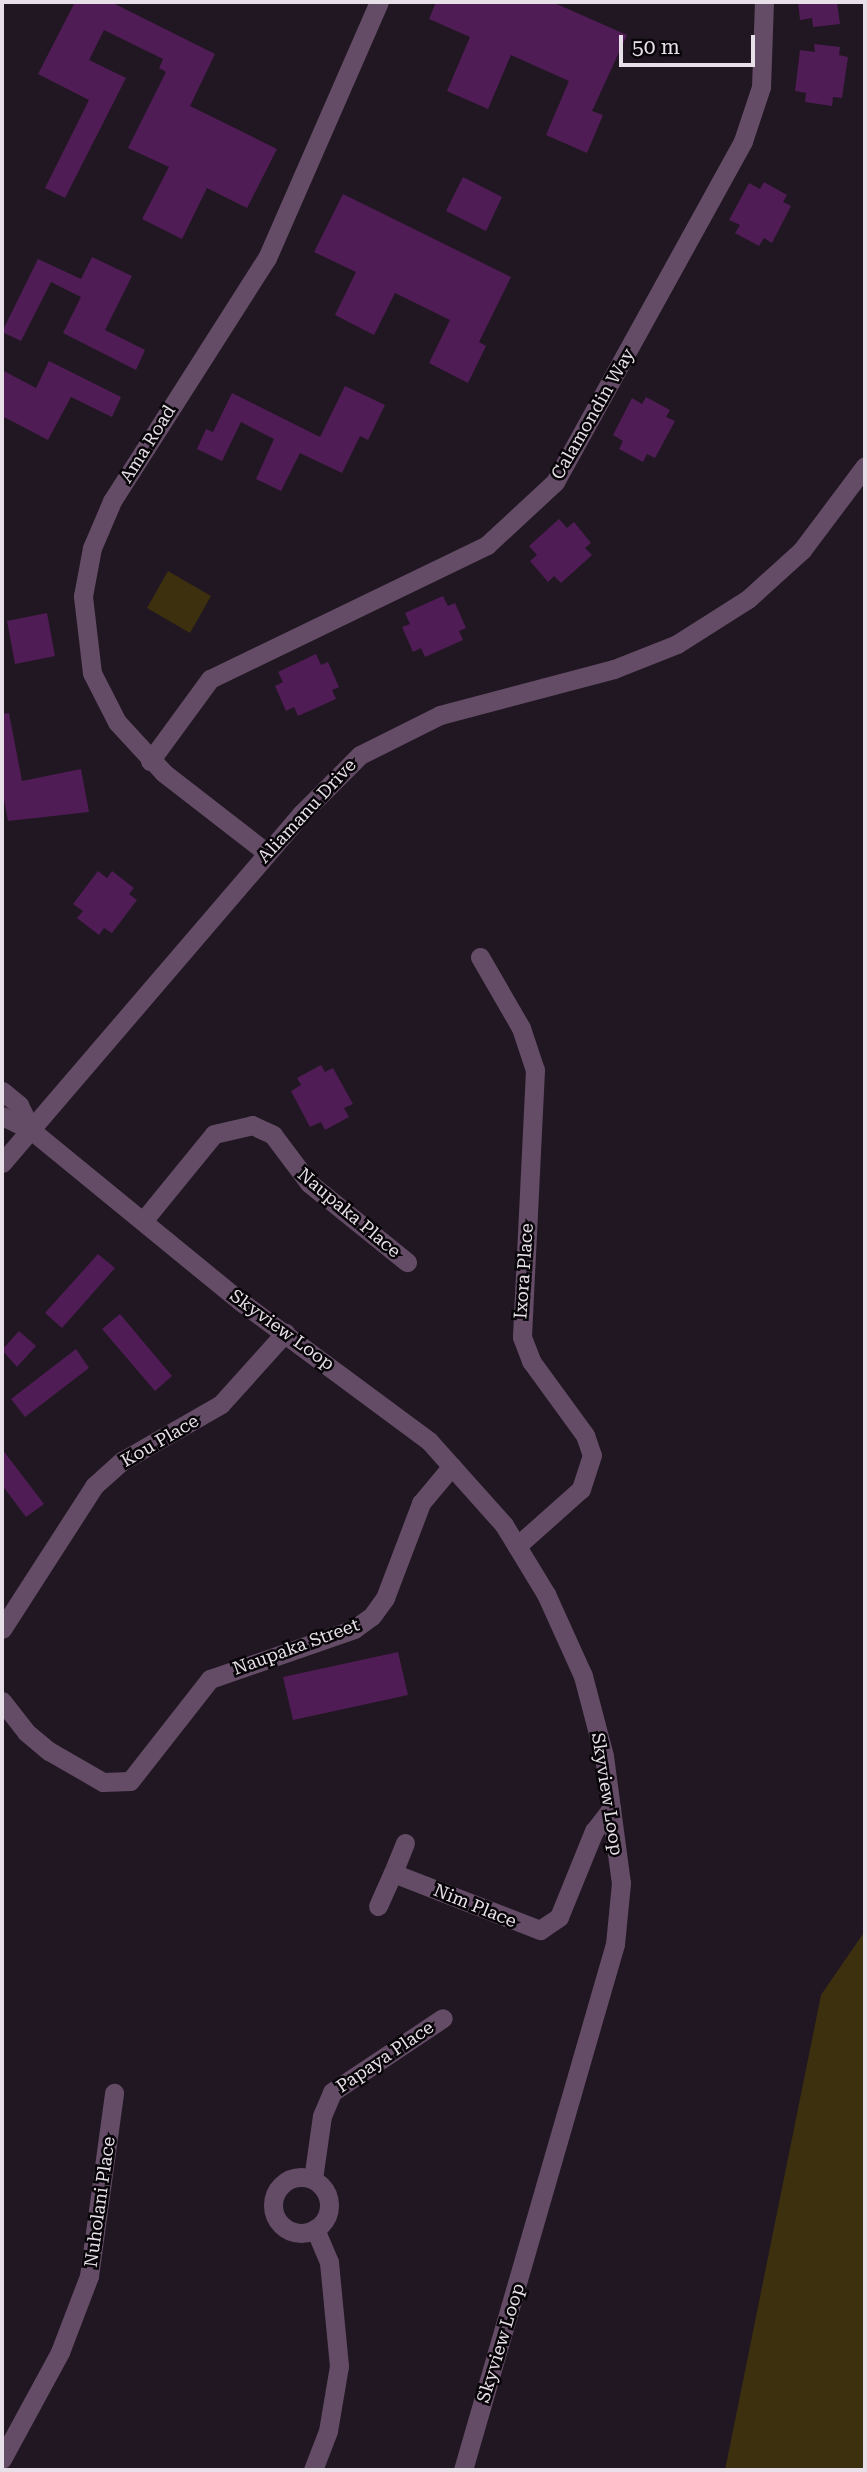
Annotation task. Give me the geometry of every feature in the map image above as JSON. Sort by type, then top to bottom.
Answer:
[{"type":"street","name":"Ama Road","points":[[267,853],[150,761],[117,722],[92,673],[83,596],[92,548],[125,479],[274,246],[379,2]]},
{"type":"street","name":"Calamondin Way","points":[[150,761],[210,679],[487,545],[555,482],[743,141],[764,69],[764,2]]},
{"type":"street","name":"Aliamanu Drive","points":[[2,1163],[329,784],[381,742],[440,715],[646,657],[717,619],[802,550],[865,466]]},
{"type":"street","name":"Ixora Place","points":[[481,957],[521,1028],[535,1078],[522,1337],[531,1361],[585,1435],[592,1455],[581,1489],[517,1546]]},
{"type":"street","points":[[2,1091],[19,1105],[31,1130]]},
{"type":"street","points":[[2,1115],[31,1130]]},
{"type":"street","name":"Naupaka Place","points":[[143,1221],[214,1134],[252,1125],[273,1135],[309,1183],[407,1262]]},
{"type":"street","name":"Skyview Loop","points":[[31,1130],[285,1333],[395,1412],[452,1466],[482,1496],[517,1546],[546,1594],[583,1676],[604,1756],[621,1883],[604,1991],[463,2470]]},
{"type":"street","name":"Kou Place","points":[[2,1629],[94,1486],[122,1461],[221,1404],[285,1333]]},
{"type":"street","name":"Naupaka Street","points":[[2,1701],[26,1732],[49,1751],[103,1782],[130,1782],[210,1679],[252,1660],[354,1629],[372,1616],[385,1598],[421,1503],[452,1466]]},
{"type":"street","name":"Nim Place","points":[[393,1873],[529,1929],[543,1929],[559,1917],[594,1831],[611,1809]]},
{"type":"street","points":[[378,1906],[405,1843]]},
{"type":"street","name":"Papaya Place","points":[[313,2179],[322,2116],[332,2092],[443,2018]]},
{"type":"street","name":"Nuholani Place","points":[[2,2459],[60,2352],[89,2276],[114,2092]]},
{"type":"street","points":[[313,2179],[329,2200],[327,2216],[316,2229],[287,2229],[273,2206],[284,2182],[313,2179]]},
{"type":"street","points":[[313,2470],[328,2431],[340,2366],[328,2262],[316,2229]]},
{"type":"shaded area","points":[[168,571],[211,596],[190,633],[147,608]]},
{"type":"shaded area","points":[[865,1931],[865,2469],[725,2470],[821,1995]]},
{"type":"building","points":[[75,2],[111,2],[215,54],[190,106],[277,149],[247,208],[207,188],[182,239],[142,219],[169,167],[128,148],[166,72],[159,68],[163,59],[104,30],[89,60],[126,78],[65,198],[45,188],[89,100],[38,74]]},
{"type":"building","points":[[436,2],[552,2],[627,35],[592,111],[603,115],[587,153],[546,135],[569,81],[511,55],[488,109],[447,91],[470,37],[429,19]]},
{"type":"building","points":[[798,2],[837,2],[840,24],[813,27],[812,18],[800,20]]},
{"type":"building","points":[[814,44],[840,47],[839,55],[848,57],[842,98],[833,97],[832,106],[805,102],[806,93],[795,91],[800,50],[815,52]]},
{"type":"building","points":[[463,177],[502,197],[486,231],[446,211]]},
{"type":"building","points":[[764,182],[787,195],[783,202],[791,206],[772,243],[764,238],[759,246],[735,233],[740,225],[729,220],[749,183],[760,189]]},
{"type":"building","points":[[343,194],[511,277],[479,342],[486,346],[468,383],[429,363],[450,320],[395,293],[374,335],[335,315],[356,272],[314,252]]},
{"type":"building","points":[[92,257],[132,276],[105,330],[145,350],[136,370],[63,333],[81,297],[51,282],[21,341],[2,332],[38,259],[81,279]]},
{"type":"building","points":[[49,361],[121,397],[112,417],[71,397],[48,440],[2,416],[2,370],[36,388]]},
{"type":"building","points":[[345,386],[385,405],[368,440],[360,436],[342,473],[300,453],[281,491],[256,479],[274,439],[241,422],[222,461],[197,449],[206,429],[213,432],[232,393],[320,437]]},
{"type":"building","points":[[646,397],[670,410],[666,417],[675,421],[655,458],[647,454],[643,462],[619,449],[623,441],[613,435],[632,398],[642,404]]},
{"type":"building","points":[[559,519],[567,528],[574,522],[591,543],[585,548],[592,555],[561,583],[554,576],[548,582],[530,561],[537,555],[529,546]]},
{"type":"building","points":[[443,596],[448,606],[455,603],[466,628],[459,631],[463,640],[425,657],[421,648],[413,652],[402,627],[410,624],[405,613]]},
{"type":"building","points":[[47,613],[55,656],[15,664],[7,621]]},
{"type":"building","points":[[316,654],[321,665],[328,662],[339,687],[332,690],[336,699],[298,716],[294,707],[286,711],[275,686],[283,682],[278,672]]},
{"type":"building","points":[[9,713],[22,781],[81,769],[89,812],[8,821],[2,789],[2,714]]},
{"type":"building","points":[[98,871],[107,878],[112,871],[134,888],[129,894],[137,900],[112,933],[104,928],[99,935],[77,918],[83,911],[73,904]]},
{"type":"building","points":[[321,1065],[325,1072],[333,1068],[353,1104],[344,1108],[349,1117],[325,1130],[321,1122],[310,1127],[291,1091],[301,1085],[297,1078]]},
{"type":"building","points":[[98,1254],[115,1268],[62,1328],[45,1313]]},
{"type":"building","points":[[120,1314],[172,1376],[155,1391],[102,1329]]},
{"type":"building","points":[[19,1331],[36,1346],[17,1367],[2,1350]]},
{"type":"building","points":[[76,1349],[89,1368],[25,1417],[11,1399]]},
{"type":"building","points":[[2,1449],[44,1504],[26,1517],[2,1485]]},
{"type":"building","points":[[398,1652],[408,1695],[293,1720],[283,1677]]}]
